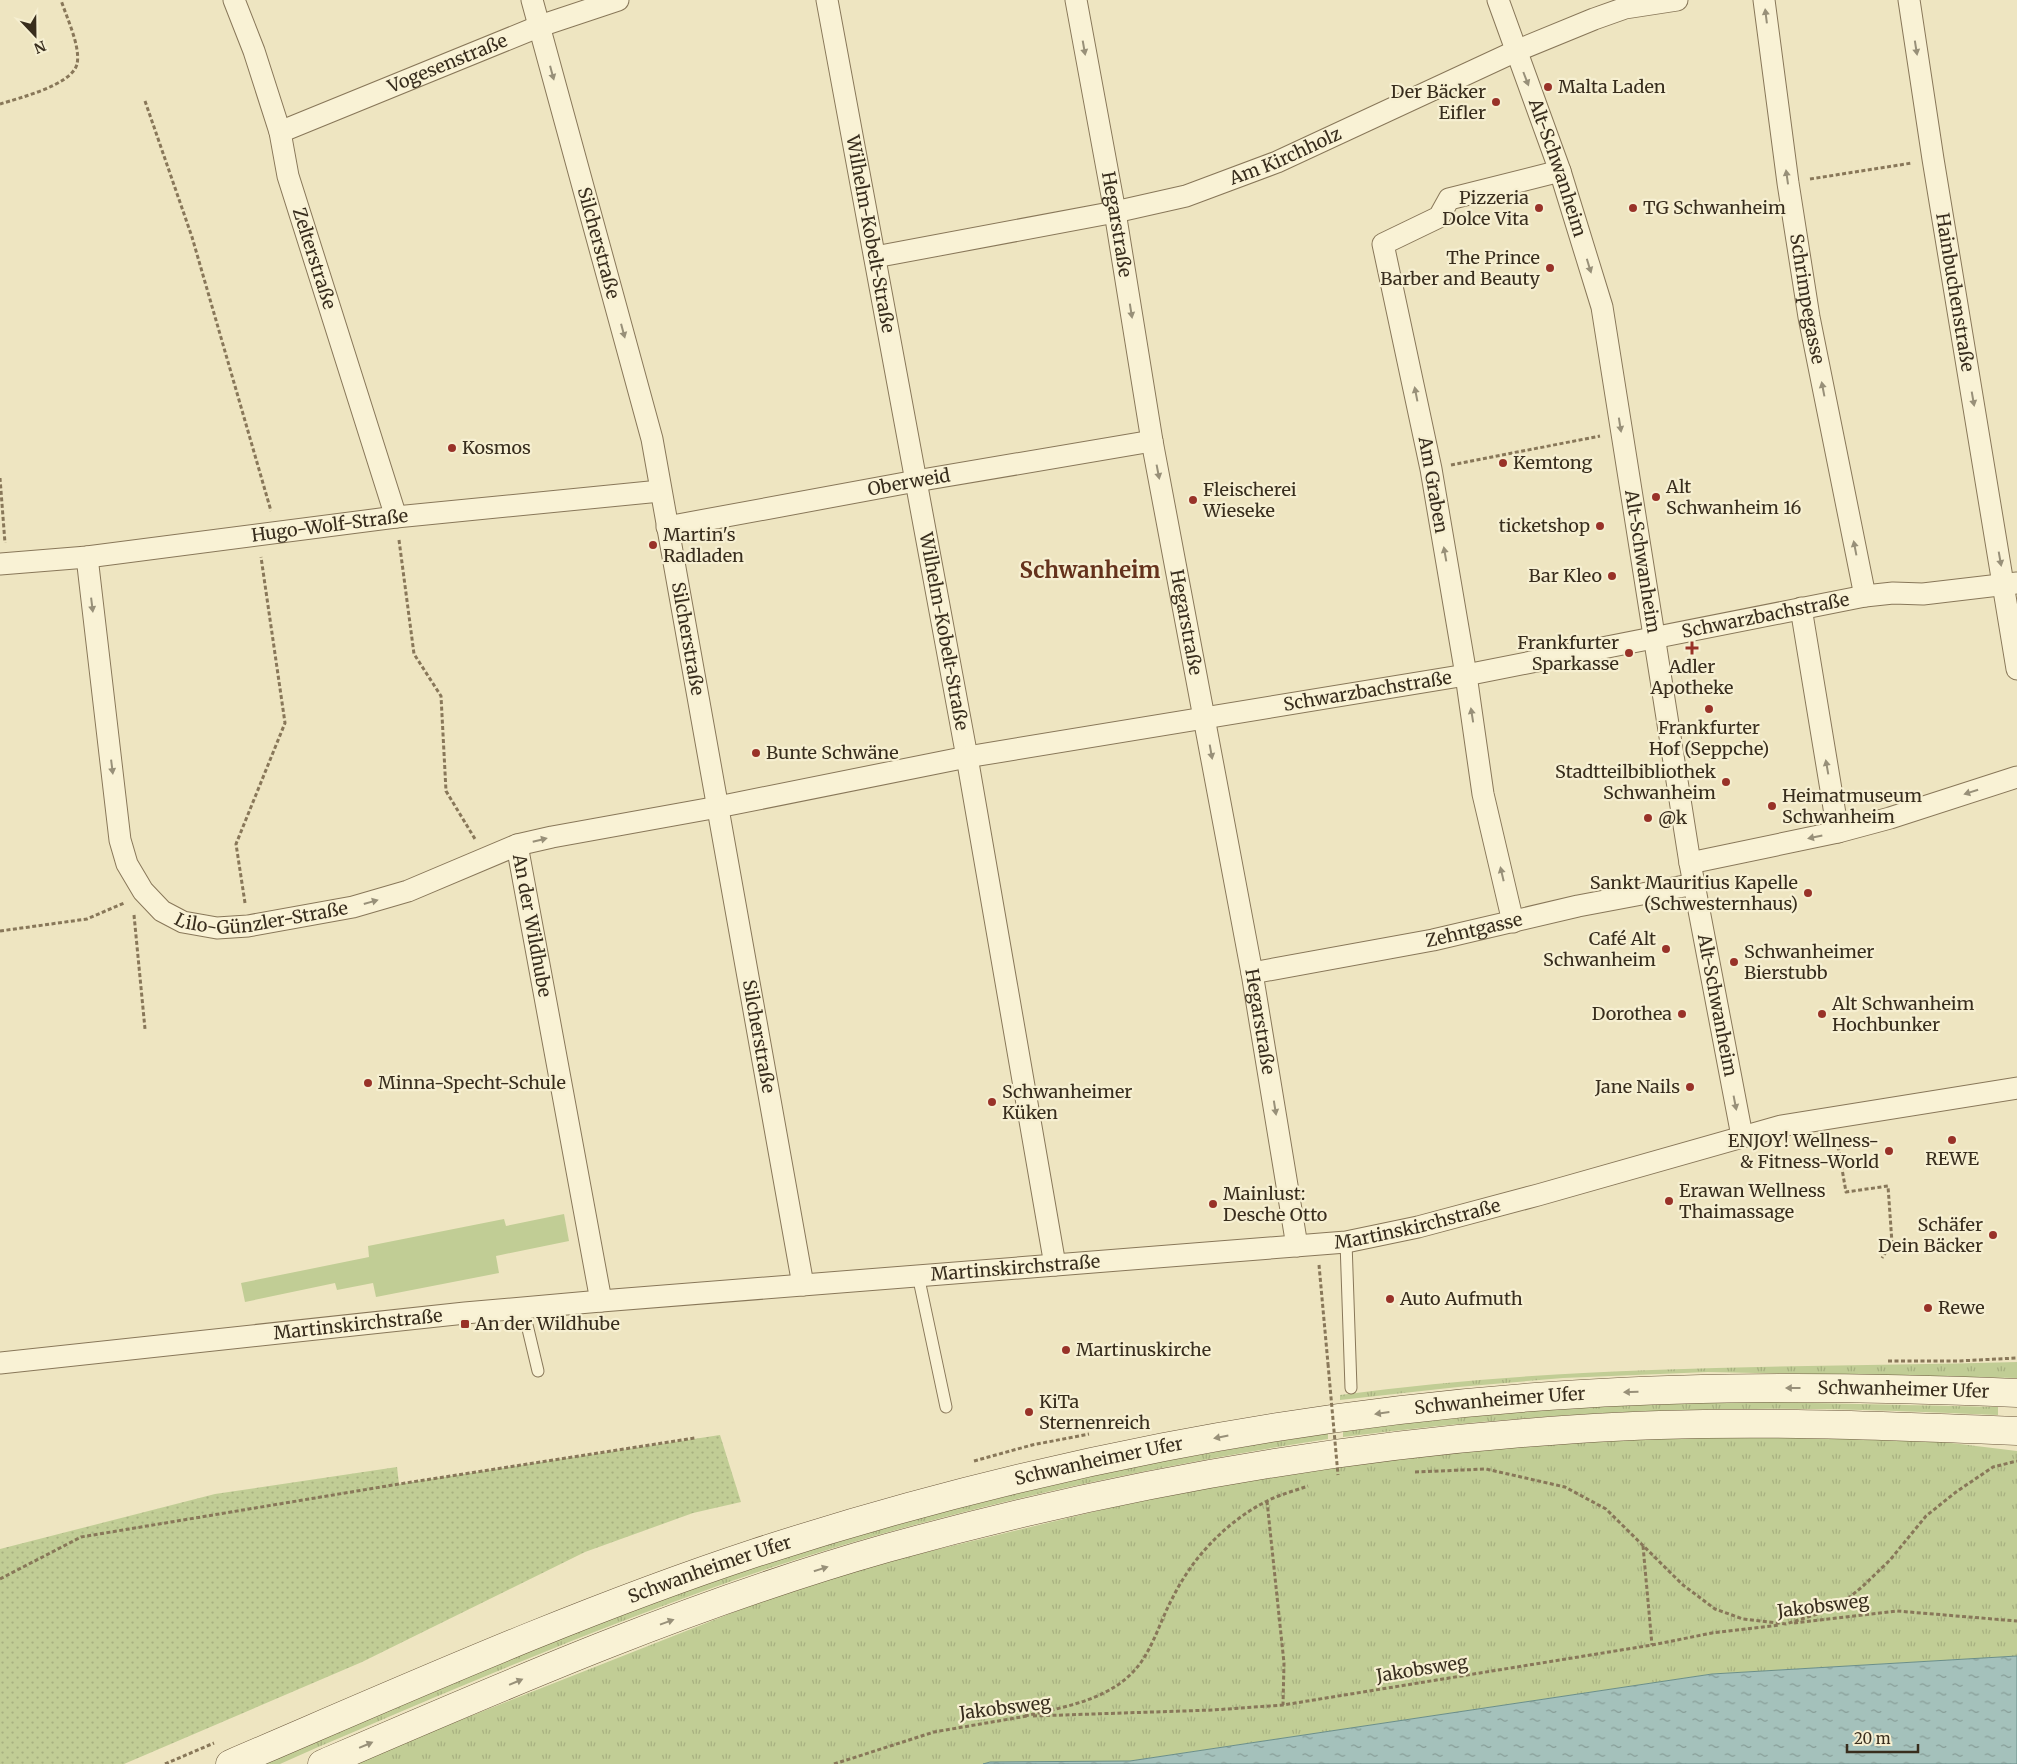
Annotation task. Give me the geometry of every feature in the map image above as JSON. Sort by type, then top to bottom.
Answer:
[{"type":"main road","name":"Schwanheimer Ufer","points":[[230,1764],[585,1614],[724,1564],[875,1516],[1053,1471],[1233,1434],[1404,1410],[1578,1394],[1734,1387],[1890,1388],[2017,1393]]},
{"type":"main road","name":"Schwanheimer Ufer","points":[[322,1764],[598,1647],[759,1588],[885,1549],[1048,1506],[1235,1469],[1408,1444],[1580,1429],[1732,1424],[1882,1425],[2017,1431]]},
{"type":"street","name":"Zelterstraße","points":[[234,0],[254,51],[280,132],[288,176],[396,517]]},
{"type":"street","name":"Silcherstraße","points":[[532,0],[652,439],[804,1285]]},
{"type":"street","name":"Vogesenstraße","points":[[280,132],[540,26],[618,0]]},
{"type":"street","name":"Wilhelm-Kobelt-Straße","points":[[826,0],[916,481],[1055,1265]]},
{"type":"street","name":"Hegarstraße","points":[[1076,0],[1115,212],[1152,441],[1252,973],[1307,1246]]},
{"type":"street","name":"Alt-Schwanheim","points":[[1498,0],[1560,171],[1602,307],[1690,863],[1742,1136]]},
{"type":"street","name":"Am Kirchholz","points":[[875,257],[1115,212],[1186,196],[1277,162],[1516,51],[1594,19],[1625,8],[1678,0]]},
{"type":"street","name":"Schrimpegasse","points":[[1764,0],[1788,183],[1809,317],[1865,596]]},
{"type":"street","name":"Hainbuchenstraße","points":[[1908,0],[1933,160],[2011,584],[2017,669]]},
{"type":"street","name":"Am Graben","points":[[1513,922],[1483,794],[1466,675],[1431,469],[1384,244],[1439,217],[1449,199],[1560,171]]},
{"type":"street","name":"Oberweid","points":[[667,527],[916,481],[1152,441]]},
{"type":"street","name":"Hugo-Wolf-Straße","points":[[3,564],[86,557],[396,517],[660,491]]},
{"type":"street","name":"Lilo-Günzler-Straße","points":[[86,557],[120,840],[136,896],[183,922],[217,928],[248,926],[353,907],[408,891],[517,845],[718,807]]},
{"type":"street","name":"Schwarzbachstraße","points":[[718,807],[966,758],[1466,675],[1653,636],[1865,596],[1893,593],[1923,594],[2011,584]]},
{"type":"street","points":[[1801,608],[1838,832]]},
{"type":"street","points":[[1690,863],[1838,832],[1890,818],[2017,777]]},
{"type":"street","name":"An der Wildhube","points":[[517,845],[601,1301]]},
{"type":"street","name":"Zehntgasse","points":[[1252,973],[1433,940],[1578,906],[1694,884]]},
{"type":"street","name":"Martinskirchstraße","points":[[0,1363],[523,1308],[1346,1242],[1418,1226],[1528,1197],[1781,1126],[2017,1088]]},
{"type":"lane","points":[[1346,1242],[1351,1388]]},
{"type":"lane","points":[[918,1275],[946,1407]]},
{"type":"lane","points":[[523,1308],[538,1371]]},
{"type":"path","points":[[0,104],[60,82],[71,74],[77,64],[76,48],[61,0]]},
{"type":"path","points":[[145,101],[192,237],[267,534],[285,722],[236,844],[248,926]]},
{"type":"path","points":[[1788,183],[1933,160]]},
{"type":"path","points":[[1431,469],[1621,432]]},
{"type":"path","points":[[0,478],[3,564]]},
{"type":"path","points":[[396,517],[414,654],[441,696],[446,792],[487,858]]},
{"type":"path","points":[[0,931],[87,919],[136,896]]},
{"type":"path","points":[[136,896],[134,912],[145,1029]]},
{"type":"path","points":[[1833,1117],[1846,1192],[1888,1186],[1892,1243],[1882,1258]]},
{"type":"path","points":[[1307,1246],[1328,1364],[1338,1475],[1329,1478]]},
{"type":"path","points":[[0,1579],[81,1537],[399,1484],[695,1438]]},
{"type":"path","points":[[1486,1469],[1565,1487],[1606,1509],[1682,1585],[1715,1609],[1743,1619],[1786,1624],[1836,1608],[1862,1588],[1890,1560],[1926,1516],[1956,1492],[1993,1467],[2017,1461]]},
{"type":"path","points":[[1025,1716],[1076,1705],[1117,1685],[1130,1675],[1145,1658],[1172,1598],[1191,1567],[1215,1537],[1244,1515],[1267,1501],[1312,1484]]},
{"type":"path","points":[[1267,1501],[1284,1663],[1283,1705]]},
{"type":"path","points":[[1643,1546],[1652,1645]]},
{"type":"path","name":"Jakobsweg","points":[[834,1764],[934,1732],[1025,1716],[1213,1710],[1283,1705],[1652,1645],[1712,1633],[1786,1624],[1897,1611],[2017,1621]]},
{"type":"green space","points":[[564,1214],[569,1241],[496,1256],[499,1273],[376,1297],[373,1283],[337,1290],[335,1283],[245,1302],[241,1283],[369,1257],[368,1246],[504,1219],[506,1226]]},
{"type":"green space","points":[[2017,1362],[2017,1378],[1708,1372],[1563,1378],[1340,1400],[1340,1395],[1424,1385],[1593,1373],[1678,1369]]},
{"type":"green space","points":[[1722,1401],[1998,1407],[1998,1415],[1816,1409],[1652,1411],[1600,1413],[1446,1425],[1343,1437],[1343,1430],[1437,1418],[1579,1407]]},
{"type":"green space","points":[[1328,1432],[1328,1439],[1187,1463],[979,1508],[910,1526],[773,1567],[644,1613],[559,1646],[280,1764],[262,1764],[539,1645],[682,1591],[824,1543],[1084,1475]]},
{"type":"green space","points":[[1878,1434],[2017,1451],[2017,1656],[1712,1674],[1130,1761],[990,1762],[983,1764],[355,1764],[392,1747],[823,1577],[1238,1477],[1581,1437]]},
{"type":"green space","points":[[720,1435],[741,1502],[693,1513],[585,1552],[362,1662],[124,1764],[0,1764],[0,1549],[215,1494],[397,1467],[399,1484]]},
{"type":"water","points":[[2017,1656],[2017,1764],[983,1764],[990,1762],[1130,1761],[1712,1674]]},
{"type":"place","name":"Malta Laden","points":[[1548,87]]},
{"type":"place","name":"Der Bäcker Eifler","points":[[1496,102]]},
{"type":"place","name":"Pizzeria Dolce Vita","points":[[1539,208]]},
{"type":"place","name":"TG Schwanheim","points":[[1633,208]]},
{"type":"place","name":"The Prince Barber and Beauty","points":[[1550,268]]},
{"type":"place","name":"Kosmos","points":[[452,448]]},
{"type":"place","name":"Kemtong","points":[[1503,463]]},
{"type":"place","name":"Alt Schwanheim 16","points":[[1656,497]]},
{"type":"place","name":"Fleischerei Wieseke","points":[[1193,500]]},
{"type":"place","name":"ticketshop","points":[[1600,526]]},
{"type":"place","name":"Martin's Radladen","points":[[653,545]]},
{"type":"place","name":"Bar Kleo","points":[[1612,576]]},
{"type":"place","name":"Adler Apotheke","points":[[1692,648]]},
{"type":"place","name":"Frankfurter Sparkasse","points":[[1629,653]]},
{"type":"place","name":"Frankfurter Hof (Seppche)","points":[[1709,709]]},
{"type":"place","name":"Bunte Schwäne","points":[[756,753]]},
{"type":"place","name":"Stadtteilbibliothek Schwanheim","points":[[1726,782]]},
{"type":"place","name":"Heimatmuseum Schwanheim","points":[[1772,806]]},
{"type":"place","name":"@k","points":[[1648,818]]},
{"type":"place","name":"Sankt Mauritius Kapelle (Schwesternhaus)","points":[[1808,893]]},
{"type":"place","name":"Café Alt Schwanheim","points":[[1666,949]]},
{"type":"place","name":"Schwanheimer Bierstubb","points":[[1734,962]]},
{"type":"place","name":"Dorothea","points":[[1682,1014]]},
{"type":"place","name":"Alt Schwanheim Hochbunker","points":[[1822,1014]]},
{"type":"place","name":"Minna-Specht-Schule","points":[[368,1083]]},
{"type":"place","name":"Jane Nails","points":[[1690,1087]]},
{"type":"place","name":"Schwanheimer Küken","points":[[992,1102]]},
{"type":"place","name":"REWE","points":[[1952,1140]]},
{"type":"place","name":"ENJOY! Wellness- & Fitness-World","points":[[1889,1151]]},
{"type":"place","name":"Erawan Wellness Thaimassage","points":[[1669,1201]]},
{"type":"place","name":"Mainlust: Desche Otto","points":[[1213,1204]]},
{"type":"place","name":"Schäfer Dein Bäcker","points":[[1993,1235]]},
{"type":"place","name":"Auto Aufmuth","points":[[1390,1299]]},
{"type":"place","name":"Rewe","points":[[1928,1308]]},
{"type":"place","name":"An der Wildhube","points":[[465,1324]]},
{"type":"place","name":"Martinuskirche","points":[[1066,1350]]},
{"type":"place","name":"KiTa Sternenreich","points":[[1029,1412]]},
{"type":"district","name":"Schwanheim","points":[[1090,570]]}]
